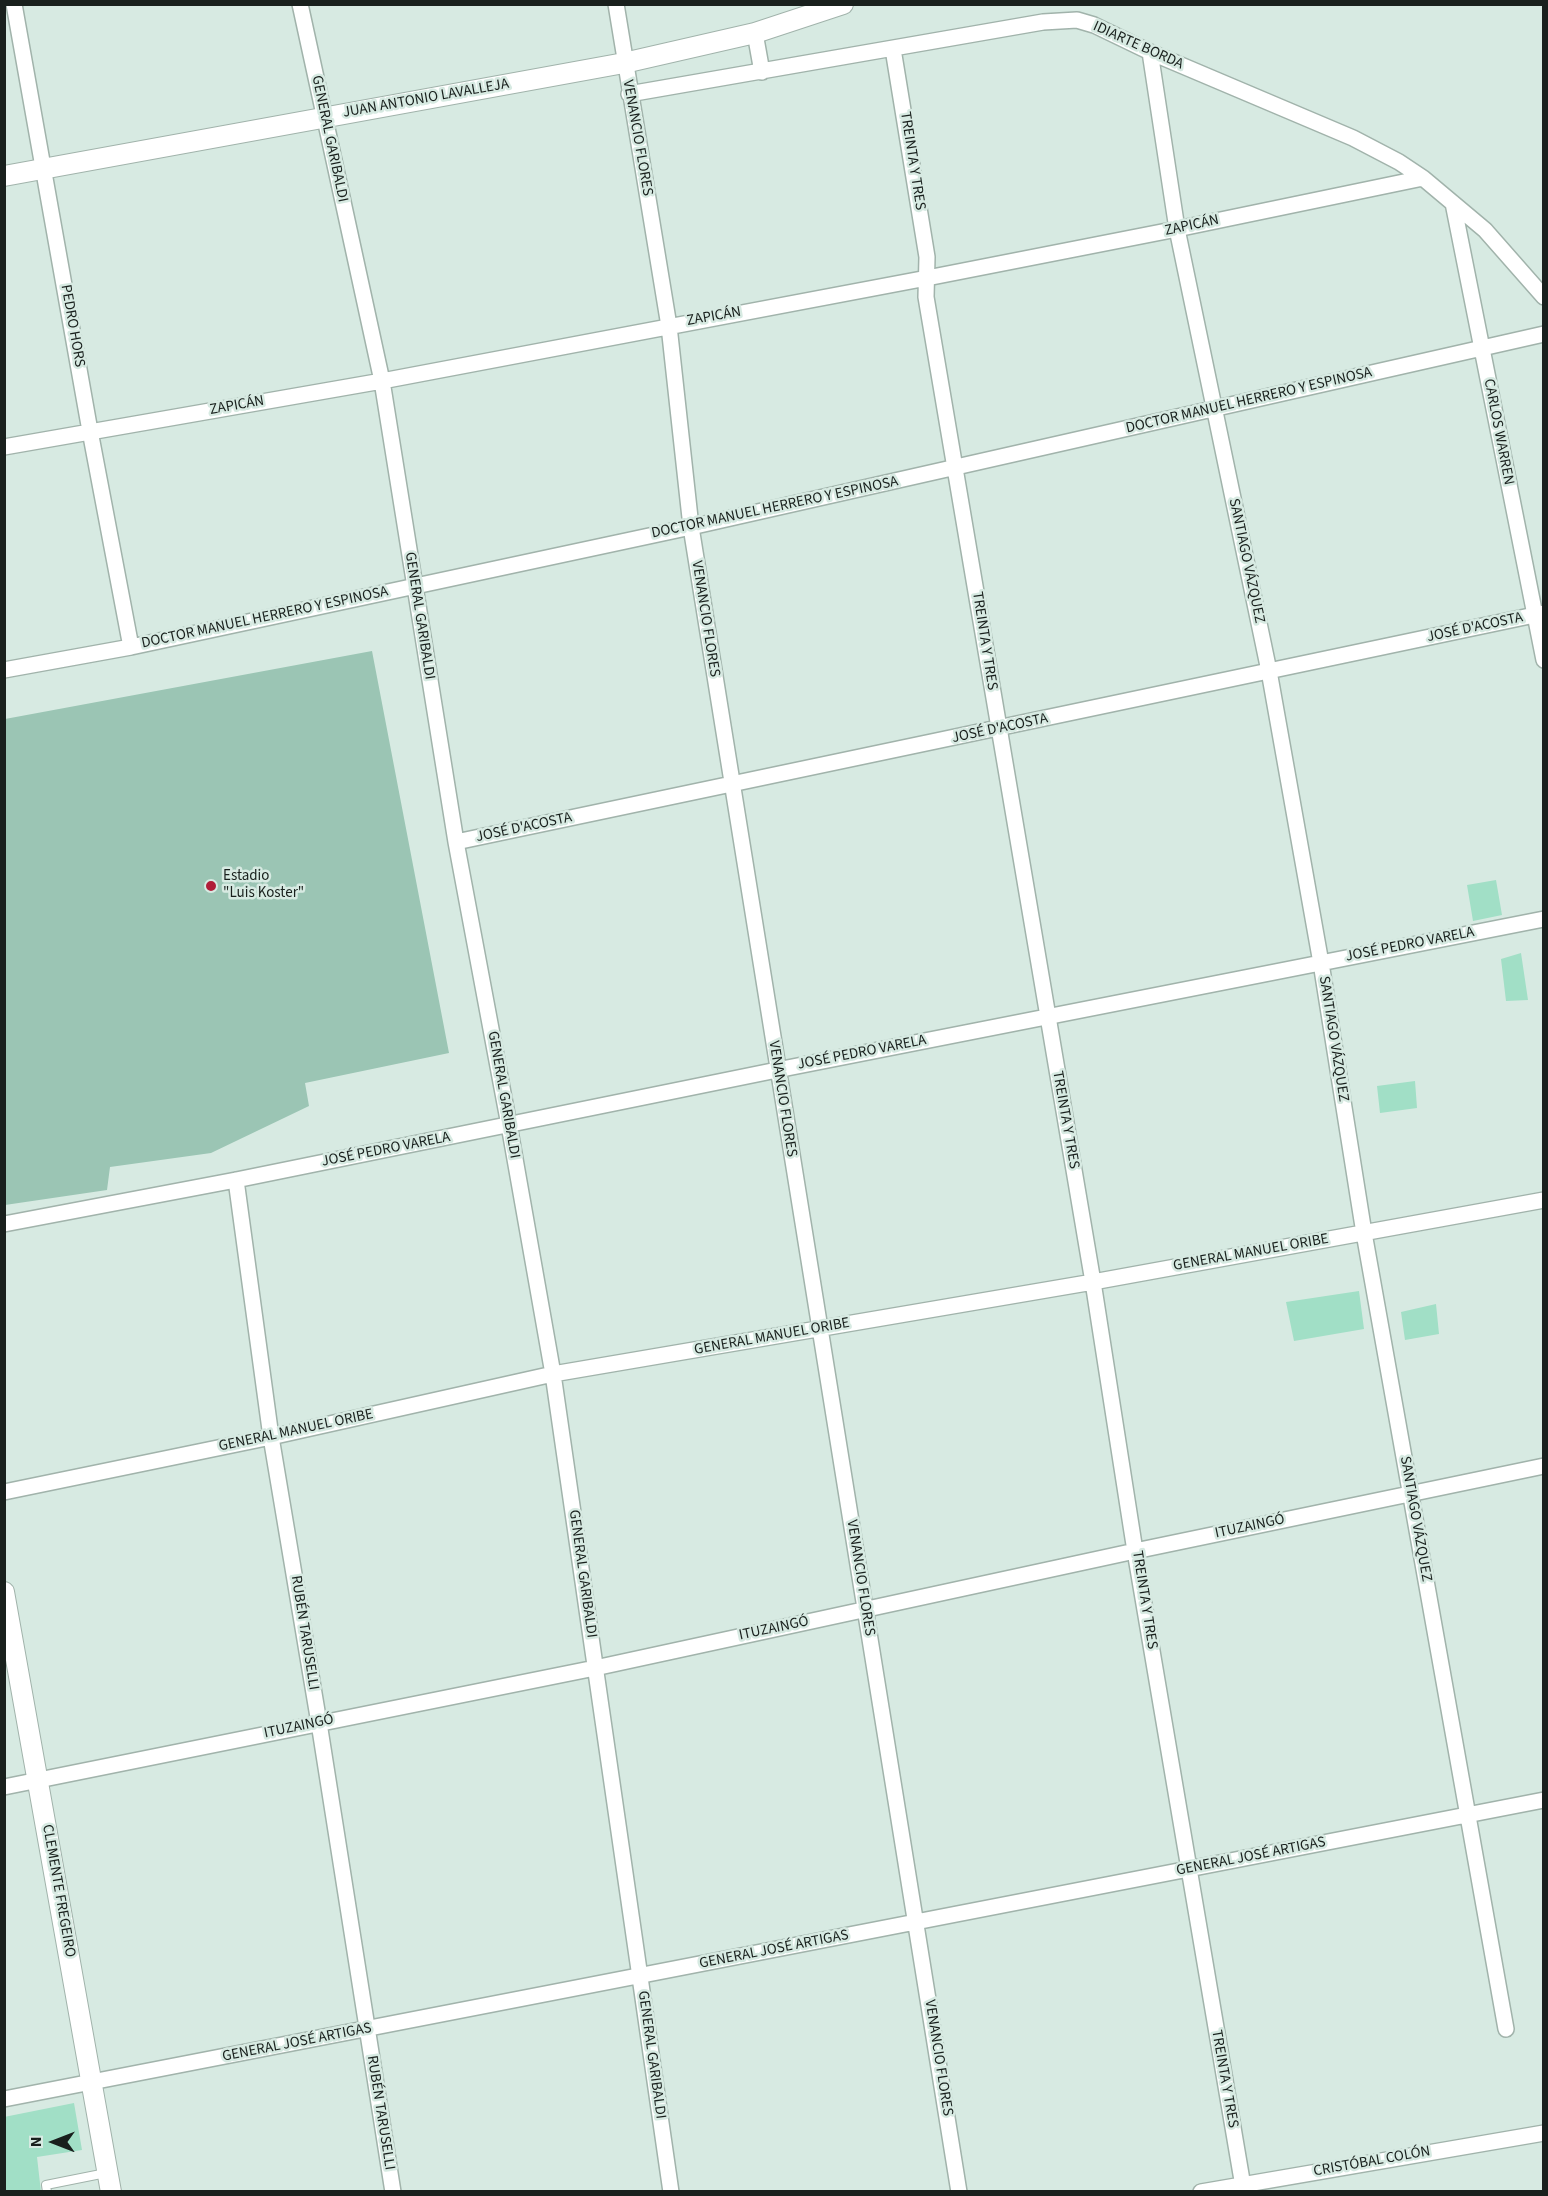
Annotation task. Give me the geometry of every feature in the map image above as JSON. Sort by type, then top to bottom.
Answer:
[{"type":"street","name":"PEDRO HORS","points":[[14,4],[131,647]]},
{"type":"street","name":"GENERAL GARIBALDI","points":[[300,4],[382,381],[456,842],[553,1374],[671,2192]]},
{"type":"street","name":"VENANCIO FLORES","points":[[616,4],[669,326],[691,526],[959,2192]]},
{"type":"street","name":"JUAN ANTONIO LAVALLEJA","points":[[4,176],[624,63],[755,33],[843,4]]},
{"type":"street","name":"IDIARTE BORDA","points":[[629,94],[1063,20],[1077,20],[1094,25],[1150,52],[1379,150],[1422,178],[1485,230],[1544,297]]},
{"type":"street","points":[[755,33],[762,72]]},
{"type":"street","name":"TREINTA Y TRES","points":[[893,49],[927,257],[926,297],[1046,1016],[1093,1282],[1188,1869],[1243,2188]]},
{"type":"street","name":"SANTIAGO VÁZQUEZ","points":[[1150,52],[1177,229],[1269,671],[1321,963],[1364,1233],[1506,2029]]},
{"type":"street","name":"ZAPICÁN","points":[[4,447],[382,381],[927,278],[1422,178]]},
{"type":"street","name":"CARLOS WARREN","points":[[1453,203],[1539,614],[1544,660]]},
{"type":"street","name":"DOCTOR MANUEL HERRERO Y ESPINOSA","points":[[4,670],[131,647],[691,526],[1544,334]]},
{"type":"street","name":"JOSÉ D'ACOSTA","points":[[456,842],[998,730],[1539,614]]},
{"type":"street","name":"JOSÉ PEDRO VARELA","points":[[4,1224],[236,1180],[1046,1016],[1544,919]]},
{"type":"street","name":"RUBÉN TARUSELLI","points":[[236,1180],[271,1437],[393,2192]]},
{"type":"street","name":"GENERAL MANUEL ORIBE","points":[[4,1492],[271,1437],[553,1374],[1093,1282],[1544,1200]]},
{"type":"street","name":"ITUZAINGÓ","points":[[4,1787],[596,1668],[1136,1551],[1544,1466]]},
{"type":"street","name":"CLEMENTE FREGEIRO","points":[[4,1592],[109,2182]]},
{"type":"street","name":"GENERAL JOSÉ ARTIGAS","points":[[4,2099],[1544,1800]]},
{"type":"street","name":"CRISTÓBAL COLÓN","points":[[1201,2192],[1243,2188],[1544,2133]]},
{"type":"lane","points":[[47,2192],[46,2185],[109,2182]]},
{"type":"green space","name":"Estadio \"Luis Koster\"","points":[[372,651],[449,1053],[305,1083],[309,1106],[211,1153],[110,1167],[107,1190],[5,1205],[5,719]]},
{"type":"building","points":[[1496,880],[1502,915],[1473,921],[1467,885]]},
{"type":"building","points":[[1521,953],[1528,1000],[1506,1001],[1501,959]]},
{"type":"building","points":[[1415,1081],[1417,1108],[1380,1113],[1377,1086]]},
{"type":"building","points":[[1359,1291],[1364,1329],[1294,1341],[1286,1302]]},
{"type":"building","points":[[1436,1304],[1439,1334],[1405,1340],[1401,1312]]},
{"type":"building","points":[[74,2103],[82,2150],[37,2157],[41,2192],[4,2192],[4,2117]]},
{"type":"place","name":"Estadio \"Luis Koster\"","points":[[211,886]]}]
